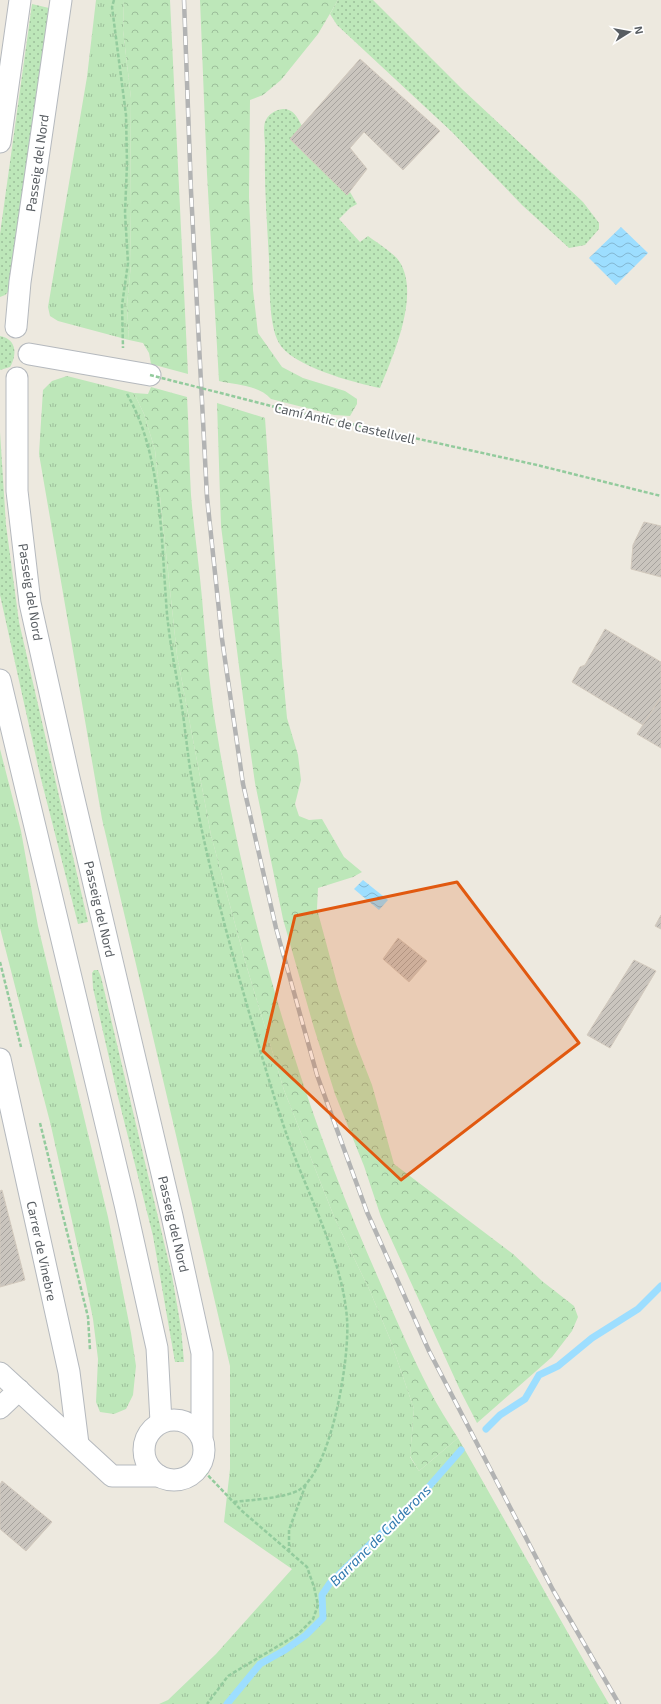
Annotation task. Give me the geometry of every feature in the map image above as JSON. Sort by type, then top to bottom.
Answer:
[{"type":"street","points":[[0,142],[20,0]]},
{"type":"street","name":"Passeig del Nord","points":[[8,324],[20,282],[62,0]]},
{"type":"street","points":[[8,324],[23,334],[27,343],[29,354],[26,367],[9,382]]},
{"type":"street","points":[[29,354],[150,376]]},
{"type":"street","name":"Passeig del Nord","points":[[9,382],[17,491],[30,603],[69,778],[172,1216],[202,1353],[202,1436]]},
{"type":"street","points":[[0,680],[158,1348],[161,1422]]},
{"type":"street","name":"Carrer de Vinebre","points":[[0,1059],[69,1372],[78,1444]]},
{"type":"street","points":[[0,1373],[112,1476],[159,1476]]},
{"type":"street","points":[[0,1408],[19,1390]]},
{"type":"street","points":[[178,1419],[186,1421],[193,1425],[202,1436],[205,1446],[204,1457],[200,1467],[192,1475],[182,1480],[170,1480],[159,1476],[151,1470],[146,1462],[144,1443],[154,1427],[161,1422],[178,1419]]},
{"type":"path","points":[[114,0],[112,7],[126,115],[127,164],[125,213],[128,264],[122,304],[122,370],[126,392],[137,412],[155,482],[163,542],[166,602],[172,655],[182,708],[192,784],[205,845],[237,971],[261,1053],[291,1146],[332,1254],[343,1295],[347,1321],[344,1364],[335,1420],[319,1464],[306,1484],[290,1530],[289,1553]]},
{"type":"path","name":"Camí Antic de Castellvell","points":[[150,376],[287,410],[537,465],[661,496]]},
{"type":"path","points":[[200,1467],[234,1502],[289,1553],[307,1567],[318,1604],[313,1619],[298,1634],[228,1676],[207,1704]]},
{"type":"path","points":[[234,1502],[296,1492],[306,1484]]},
{"type":"highlighted area","points":[[457,882],[579,1043],[401,1180],[263,1051],[295,916]]},
{"type":"green space","points":[[96,0],[124,0],[123,30],[131,98],[131,264],[127,306],[129,340],[58,321],[50,316],[48,307],[87,77]]},
{"type":"green space","points":[[124,0],[170,0],[188,374],[151,364],[149,353],[143,343],[129,340],[127,306],[131,264],[131,98],[123,30]]},
{"type":"green space","points":[[200,0],[338,0],[318,34],[281,80],[263,95],[250,100],[249,197],[253,290],[258,333],[282,367],[303,378],[345,391],[357,399],[357,404],[350,416],[334,415],[271,399],[266,394],[254,388],[219,381],[207,174]]},
{"type":"green space","points":[[338,0],[373,0],[463,90],[583,202],[599,223],[599,229],[585,245],[569,248],[522,205],[452,132],[337,25],[330,14]]},
{"type":"green space","points":[[32,4],[49,8],[8,292],[0,297],[0,234]]},
{"type":"green space","points":[[283,109],[293,112],[302,126],[290,139],[347,195],[350,192],[357,204],[350,208],[339,219],[360,242],[368,236],[394,255],[399,261],[405,274],[407,290],[403,324],[392,359],[380,388],[340,378],[296,359],[279,343],[275,335],[270,302],[264,128],[266,119],[270,115],[277,110]]},
{"type":"green space","points":[[0,336],[10,340],[14,348],[14,358],[10,367],[0,370]]},
{"type":"green space","points":[[67,376],[134,393],[144,414],[155,450],[177,655],[211,835],[245,961],[284,1090],[335,1219],[370,1291],[390,1339],[414,1409],[410,1457],[419,1471],[458,1438],[609,1704],[159,1704],[168,1700],[216,1654],[292,1569],[224,1522],[230,1469],[230,1366],[102,819],[39,454],[43,390],[52,381]]},
{"type":"green space","points":[[151,387],[187,397],[191,495],[201,585],[208,669],[215,722],[230,806],[244,872],[278,1002],[320,1131],[343,1194],[369,1257],[406,1341],[436,1403],[458,1438],[419,1471],[410,1456],[414,1409],[390,1339],[370,1291],[335,1219],[284,1090],[245,961],[211,835],[177,655],[155,450],[144,414],[134,393],[148,394]]},
{"type":"green space","points":[[217,403],[265,418],[287,718],[298,755],[301,780],[295,804],[299,816],[309,820],[322,819],[344,857],[362,872],[353,877],[318,888],[317,909],[338,987],[356,1044],[372,1085],[394,1164],[513,1254],[542,1281],[574,1306],[578,1317],[572,1331],[552,1357],[477,1423],[461,1392],[381,1217],[364,1166],[335,1094],[314,1028],[283,919],[255,783],[221,526]]},
{"type":"green space","points":[[0,432],[6,525],[19,622],[88,922],[78,924],[40,775],[0,595]]},
{"type":"green space","points":[[0,749],[21,831],[38,926],[108,1217],[131,1333],[136,1366],[133,1395],[126,1409],[114,1414],[100,1412],[96,1402],[98,1359],[93,1319],[86,1284],[51,1126],[0,928]]},
{"type":"green space","points":[[94,970],[98,970],[101,977],[172,1276],[181,1328],[184,1362],[175,1362],[153,1236],[118,1097],[93,988],[92,973]]},
{"type":"water","points":[[621,227],[648,253],[616,285],[589,258]]},
{"type":"water","points":[[363,880],[388,900],[379,910],[354,889]]},
{"type":"building","points":[[360,59],[440,131],[403,170],[364,132],[350,148],[367,169],[347,195],[290,139]]},
{"type":"building","points":[[644,522],[661,526],[661,577],[631,569],[633,545]]},
{"type":"building","points":[[605,629],[661,662],[661,697],[643,725],[572,682],[580,667],[585,665]]},
{"type":"building","points":[[661,697],[661,748],[637,734]]},
{"type":"building","points":[[661,915],[661,929],[655,926]]},
{"type":"building","points":[[398,938],[427,961],[409,982],[383,959]]},
{"type":"building","points":[[634,960],[656,971],[610,1048],[587,1035]]},
{"type":"building","points":[[2,1190],[25,1280],[0,1287],[0,1191]]},
{"type":"building","points":[[2,1481],[52,1522],[26,1551],[0,1529],[0,1485]]},
{"type":"waterway","name":"Barranc de Calderons","points":[[486,1429],[500,1415],[525,1399],[539,1375],[558,1366],[592,1338],[638,1309],[661,1286]]},
{"type":"waterway","name":"Barranc de Calderons","points":[[227,1704],[260,1664],[285,1650],[306,1635],[323,1618],[322,1595],[330,1583],[425,1491],[461,1450]]},
{"type":"railway","points":[[184,0],[191,191],[207,497],[222,639],[243,784],[276,928],[317,1075],[367,1212],[429,1351],[553,1590],[619,1704]]}]
